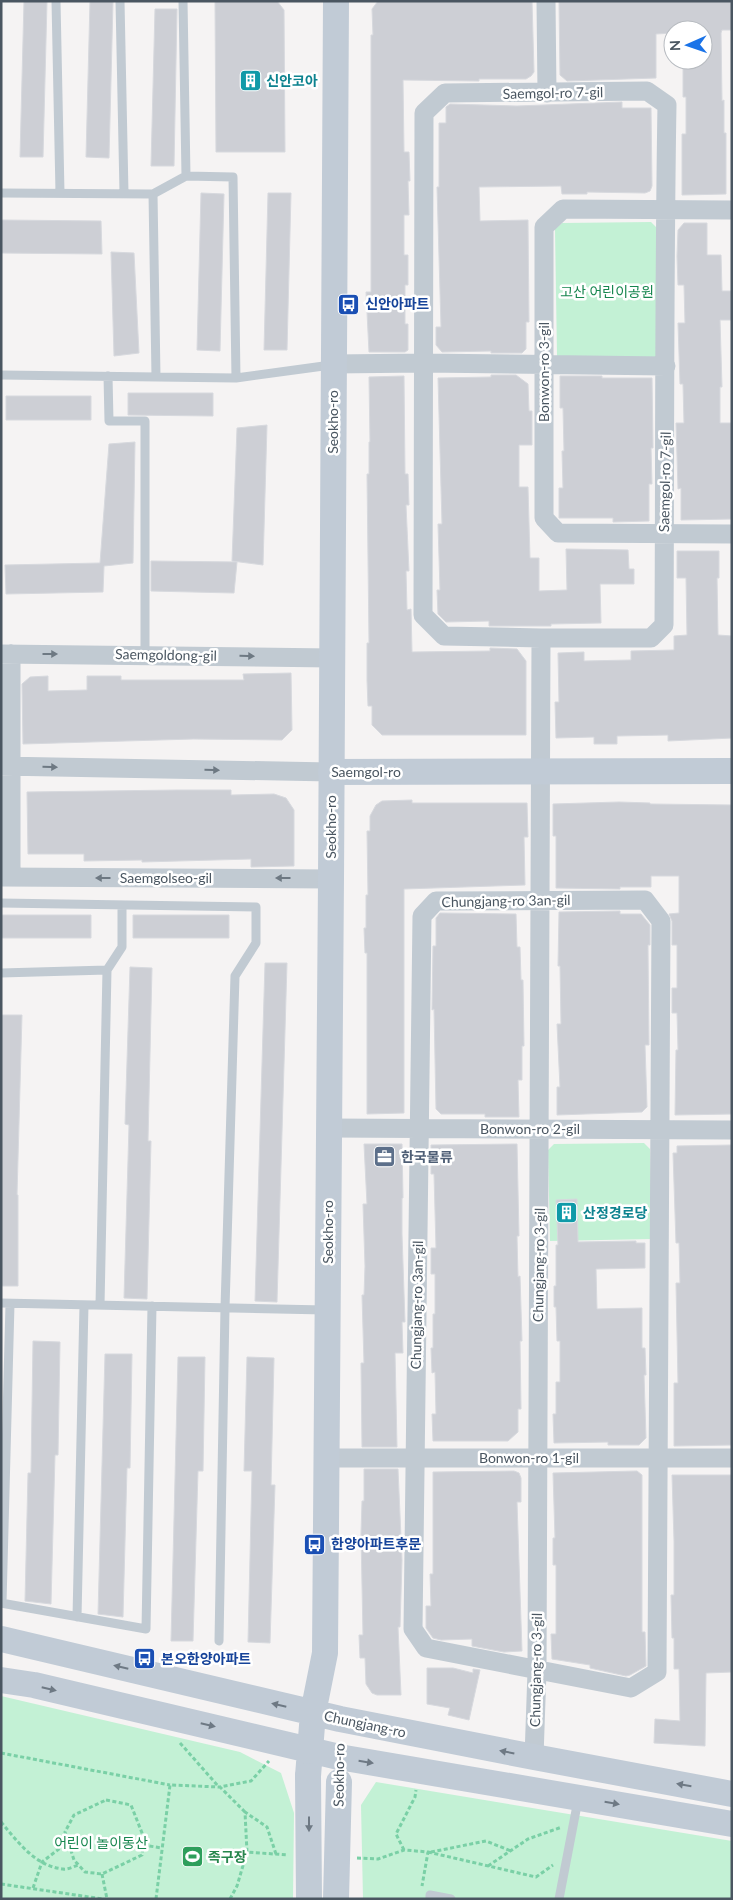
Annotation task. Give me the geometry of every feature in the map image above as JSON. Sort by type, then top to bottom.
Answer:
[{"type":"main road","name":"Seokho-ro","points":[[310,1899],[308,1776],[313,1713],[325,1653],[336,1]]},
{"type":"main road","name":"Saemgol-ro","points":[[331,772],[732,771]]},
{"type":"main road","name":"Chungjang-ro","points":[[1,1639],[340,1719],[534,1758],[732,1794]]},
{"type":"main road","name":"Seokho-ro","points":[[325,1653],[340,1719],[336,1899]]},
{"type":"main road","points":[[1,1680],[34,1685],[310,1750],[339,1770],[420,1771],[732,1824]]},
{"type":"street","points":[[546,1],[547,94]]},
{"type":"street","name":"Saemgol-ro 7-gil","points":[[647,91],[667,105],[664,625],[651,638],[444,636],[423,615],[424,114],[445,93],[547,94],[647,91]]},
{"type":"street","name":"Bonwon-ro 3-gil","points":[[732,210],[563,209],[544,227],[543,364],[544,518],[558,533],[732,534]]},
{"type":"street","points":[[333,364],[424,363],[666,366]]},
{"type":"street","points":[[540,772],[541,638]]},
{"type":"street","points":[[6,654],[6,877]]},
{"type":"street","name":"Saemgoldong-gil","points":[[6,654],[332,658]]},
{"type":"street","name":"Saemgol-ro","points":[[7,766],[331,772]]},
{"type":"street","name":"Chungjang-ro 3-gil","points":[[534,1758],[537,1670],[540,772]]},
{"type":"street","name":"Saemgolseo-gil","points":[[6,877],[331,879]]},
{"type":"street","name":"Chungjang-ro 3an-gil","points":[[539,900],[646,900],[661,921],[657,1672],[631,1688],[426,1648],[413,1629],[422,916],[436,901],[539,900]]},
{"type":"street","name":"Bonwon-ro 2-gil","points":[[329,1128],[420,1130],[732,1130]]},
{"type":"street","name":"Bonwon-ro 1-gil","points":[[327,1458],[732,1458]]},
{"type":"lane","points":[[56,1],[60,193]]},
{"type":"lane","points":[[120,1],[124,193]]},
{"type":"lane","points":[[184,1],[186,176]]},
{"type":"lane","points":[[1,193],[153,194],[186,176],[233,177],[236,378]]},
{"type":"lane","points":[[153,194],[156,376]]},
{"type":"lane","points":[[1,375],[236,378],[333,364]]},
{"type":"lane","points":[[108,376],[109,421],[145,422],[145,655]]},
{"type":"lane","points":[[1,904],[256,907],[256,943],[235,976],[225,1308],[219,1641]]},
{"type":"lane","points":[[100,1305],[107,970],[122,947],[122,905]]},
{"type":"lane","points":[[1,973],[107,970]]},
{"type":"lane","points":[[152,1306],[146,1629],[1,1603],[6,1304],[100,1305],[152,1306],[225,1308],[328,1310]]},
{"type":"lane","points":[[77,1617],[84,1305]]},
{"type":"lane","points":[[559,1899],[579,1797]]},
{"type":"lane","points":[[430,1899],[430,1895],[451,1899]]},
{"type":"path","points":[[1,1753],[170,1785],[220,1787],[251,1781],[269,1762],[279,1742]]},
{"type":"path","points":[[180,1743],[245,1812],[268,1827],[276,1854]]},
{"type":"path","points":[[404,1850],[396,1834],[415,1797],[420,1771]]},
{"type":"path","points":[[156,1899],[170,1785]]},
{"type":"path","points":[[106,1800],[131,1806],[144,1838],[143,1845],[142,1855],[102,1874],[85,1872],[74,1860],[65,1832],[74,1815],[106,1800]]},
{"type":"path","points":[[230,1899],[237,1886],[247,1852],[245,1812]]},
{"type":"path","points":[[1,1822],[24,1850],[42,1862],[65,1870],[78,1865]]},
{"type":"path","points":[[488,1866],[528,1839],[574,1823]]},
{"type":"path","points":[[428,1852],[486,1841],[511,1850]]},
{"type":"path","points":[[34,1888],[42,1862],[68,1842]]},
{"type":"path","points":[[143,1845],[162,1848]]},
{"type":"path","points":[[350,1858],[378,1859],[404,1850],[428,1852],[536,1877],[567,1855]]},
{"type":"path","points":[[247,1852],[294,1855]]},
{"type":"path","points":[[421,1890],[428,1852]]},
{"type":"path","points":[[102,1874],[107,1899]]},
{"type":"path","points":[[1,1884],[102,1899]]},
{"type":"green space","name":"고산 어린이공원","points":[[651,222],[657,228],[659,354],[653,361],[557,356],[555,229],[562,223]]},
{"type":"green space","points":[[644,1143],[650,1149],[652,1239],[550,1241],[548,1150],[554,1144]]},
{"type":"green space","name":"어린이 놀이동산","points":[[1,1696],[240,1752],[281,1773],[294,1813],[293,1899],[1,1899]]},
{"type":"green space","points":[[376,1782],[732,1841],[732,1899],[363,1899],[361,1805]]},
{"type":"building","points":[[24,1],[47,1],[43,157],[20,157]]},
{"type":"building","points":[[90,1],[113,1],[109,158],[86,157]]},
{"type":"building","name":"신안코아","points":[[215,1],[277,1],[284,10],[285,152],[216,152]]},
{"type":"building","points":[[378,1],[532,1],[534,72],[531,76],[526,79],[479,79],[479,81],[403,80],[404,152],[409,152],[410,181],[408,181],[409,215],[404,215],[404,255],[408,255],[408,285],[405,285],[405,324],[408,324],[408,350],[405,352],[369,352],[366,292],[371,292],[371,35],[373,35],[372,9]]},
{"type":"building","points":[[559,1],[732,1],[732,30],[722,30],[721,33],[722,101],[724,100],[724,133],[726,133],[726,194],[682,195],[682,134],[686,134],[686,97],[683,97],[683,70],[713,70],[713,20],[663,20],[663,34],[656,34],[656,78],[567,81],[560,75]]},
{"type":"building","points":[[155,9],[177,9],[174,166],[151,166]]},
{"type":"building","points":[[622,102],[622,108],[651,108],[652,186],[650,191],[645,193],[587,192],[587,194],[562,194],[561,186],[479,187],[480,221],[528,220],[529,322],[526,322],[526,349],[522,353],[491,353],[491,351],[442,352],[436,345],[436,327],[441,327],[437,187],[439,187],[439,123],[446,123],[446,107],[450,104],[517,106]]},
{"type":"building","points":[[201,193],[224,194],[220,351],[197,350]]},
{"type":"building","points":[[268,193],[291,193],[287,350],[264,350]]},
{"type":"building","points":[[1,220],[101,221],[102,254],[1,253]]},
{"type":"building","points":[[684,223],[707,223],[707,255],[721,255],[722,291],[732,291],[732,320],[720,320],[722,387],[720,387],[720,423],[732,423],[732,519],[681,520],[681,488],[678,489],[676,423],[684,423],[683,384],[680,384],[678,323],[685,323],[684,285],[678,285],[677,256],[678,230]]},
{"type":"building","points":[[111,252],[134,253],[139,353],[114,356]]},
{"type":"building","points":[[491,375],[516,375],[528,384],[529,411],[532,411],[532,445],[519,445],[519,487],[528,487],[530,558],[539,558],[539,591],[567,590],[566,549],[628,550],[629,569],[634,569],[634,584],[600,584],[601,623],[551,624],[551,626],[489,626],[489,621],[446,622],[438,614],[437,590],[440,590],[438,524],[442,524],[438,378],[491,377]]},
{"type":"building","points":[[404,376],[405,474],[408,474],[409,505],[406,505],[409,571],[406,571],[407,610],[411,609],[412,652],[490,651],[490,648],[517,649],[526,661],[526,735],[382,735],[372,725],[372,706],[368,706],[367,680],[367,643],[369,643],[367,474],[369,474],[370,442],[369,377]]},
{"type":"building","points":[[560,376],[652,378],[653,448],[651,448],[652,484],[649,484],[649,521],[613,522],[613,518],[559,518],[559,488],[563,488],[562,451],[564,451],[563,408],[560,408]]},
{"type":"building","points":[[128,393],[213,393],[213,416],[128,415]]},
{"type":"building","points":[[6,396],[91,396],[91,420],[6,420]]},
{"type":"building","points":[[267,425],[263,565],[232,561],[237,428]]},
{"type":"building","points":[[135,442],[133,563],[104,566],[103,592],[6,594],[5,565],[100,563],[109,444]]},
{"type":"building","points":[[677,551],[719,551],[719,578],[717,578],[718,635],[732,636],[732,738],[668,741],[668,735],[617,736],[617,744],[594,744],[594,737],[556,738],[555,702],[559,702],[558,653],[584,652],[584,661],[631,660],[631,651],[674,650],[674,636],[687,635],[686,578],[677,578]]},
{"type":"building","points":[[151,561],[237,562],[234,593],[151,591]]},
{"type":"building","points":[[291,673],[292,730],[282,740],[193,739],[23,744],[22,684],[30,677],[48,676],[48,691],[87,690],[87,676],[121,676],[121,680],[244,680],[243,674]]},
{"type":"building","points":[[231,790],[231,795],[274,794],[286,798],[294,810],[294,866],[251,867],[251,859],[142,862],[142,860],[84,861],[84,854],[28,854],[27,792]]},
{"type":"building","points":[[412,800],[412,803],[527,803],[528,837],[524,837],[525,885],[404,889],[404,1113],[367,1114],[367,953],[365,953],[364,928],[366,928],[366,895],[368,895],[367,831],[370,831],[370,816],[376,805],[382,801]]},
{"type":"building","points":[[619,802],[732,805],[732,1114],[675,1115],[676,1050],[678,1050],[677,1013],[672,1013],[672,988],[677,988],[677,945],[672,945],[672,921],[669,914],[679,913],[679,876],[651,876],[651,887],[620,887],[620,889],[556,888],[556,836],[553,836],[553,804]]},
{"type":"building","points":[[620,911],[620,914],[641,914],[650,925],[650,945],[648,945],[649,1045],[645,1045],[647,1107],[642,1112],[557,1115],[557,1087],[560,1087],[557,1024],[561,1024],[560,966],[558,966],[559,912]]},
{"type":"building","points":[[440,913],[516,914],[517,947],[520,947],[521,980],[523,980],[524,1046],[522,1046],[522,1080],[518,1080],[519,1117],[485,1117],[485,1114],[441,1114],[436,1109],[434,1009],[432,1010],[433,946],[436,946],[436,918]]},
{"type":"building","points":[[1,915],[91,915],[91,938],[1,938]]},
{"type":"building","points":[[133,915],[229,915],[229,938],[133,938]]},
{"type":"building","points":[[265,963],[287,963],[277,1302],[255,1301]]},
{"type":"building","points":[[130,967],[152,968],[148,1141],[151,1141],[147,1299],[124,1298],[129,1125],[125,1124]]},
{"type":"building","points":[[1,1015],[22,1015],[17,1195],[18,1286],[1,1286]]},
{"type":"building","points":[[364,1144],[402,1144],[402,1234],[405,1322],[402,1322],[403,1353],[395,1353],[397,1447],[362,1447],[361,1363],[364,1363],[362,1295],[364,1295],[365,1266],[363,1204],[367,1204]]},
{"type":"building","points":[[517,1144],[518,1277],[520,1276],[522,1341],[520,1341],[521,1409],[518,1409],[518,1432],[508,1441],[433,1441],[432,1414],[436,1414],[435,1372],[432,1373],[431,1348],[433,1348],[433,1314],[435,1314],[435,1274],[431,1274],[431,1248],[436,1248],[434,1174],[431,1174],[431,1145]]},
{"type":"building","points":[[732,1145],[732,1445],[674,1446],[674,1383],[678,1383],[676,1283],[680,1283],[679,1243],[676,1243],[673,1153],[677,1153],[677,1146]]},
{"type":"building","points":[[577,1199],[578,1242],[636,1241],[636,1243],[645,1243],[645,1268],[596,1269],[597,1309],[642,1308],[642,1348],[645,1348],[646,1375],[644,1375],[646,1438],[639,1445],[608,1445],[608,1442],[554,1443],[553,1414],[556,1414],[556,1382],[560,1382],[560,1341],[557,1341],[556,1307],[554,1307],[556,1245],[558,1245],[556,1200]]},
{"type":"building","points":[[33,1341],[60,1342],[58,1455],[55,1455],[51,1604],[25,1601],[28,1473],[31,1473]]},
{"type":"building","points":[[105,1354],[132,1354],[130,1468],[127,1468],[123,1617],[98,1614]]},
{"type":"building","points":[[178,1357],[205,1357],[203,1471],[198,1471],[193,1641],[171,1641]]},
{"type":"building","points":[[247,1357],[274,1358],[271,1485],[275,1485],[270,1643],[248,1642],[252,1471],[244,1471]]},
{"type":"building","points":[[364,1469],[398,1469],[402,1560],[400,1627],[398,1627],[401,1695],[377,1695],[372,1693],[366,1684],[365,1658],[360,1658],[359,1635],[363,1635],[361,1534]]},
{"type":"building","points":[[514,1471],[519,1473],[521,1478],[521,1502],[517,1502],[522,1651],[504,1652],[472,1646],[472,1639],[441,1640],[433,1638],[426,1628],[426,1606],[431,1606],[430,1574],[433,1574],[433,1472]]},
{"type":"building","points":[[637,1471],[642,1475],[642,1632],[645,1632],[646,1666],[626,1676],[590,1668],[590,1665],[552,1659],[551,1634],[556,1634],[556,1565],[553,1565],[553,1538],[555,1538],[553,1473]]},
{"type":"building","points":[[672,1475],[732,1475],[732,1672],[706,1673],[705,1746],[654,1743],[655,1719],[680,1721],[679,1669],[674,1669],[674,1638],[672,1638],[671,1595],[674,1595],[674,1541]]},
{"type":"building","points":[[427,1668],[453,1668],[473,1673],[473,1669],[480,1670],[469,1720],[448,1715],[450,1708],[427,1704]]},
{"type":"place","name":"신안코아","points":[[250,81]]},
{"type":"place","name":"신안아파트","points":[[349,304]]},
{"type":"place","name":"한국물류","points":[[385,1157]]},
{"type":"place","name":"산정경로당","points":[[567,1213]]},
{"type":"place","name":"한양아파트후문","points":[[315,1544]]},
{"type":"place","name":"본오한양아파트","points":[[145,1659]]},
{"type":"place","name":"족구장","points":[[192,1857]]}]
